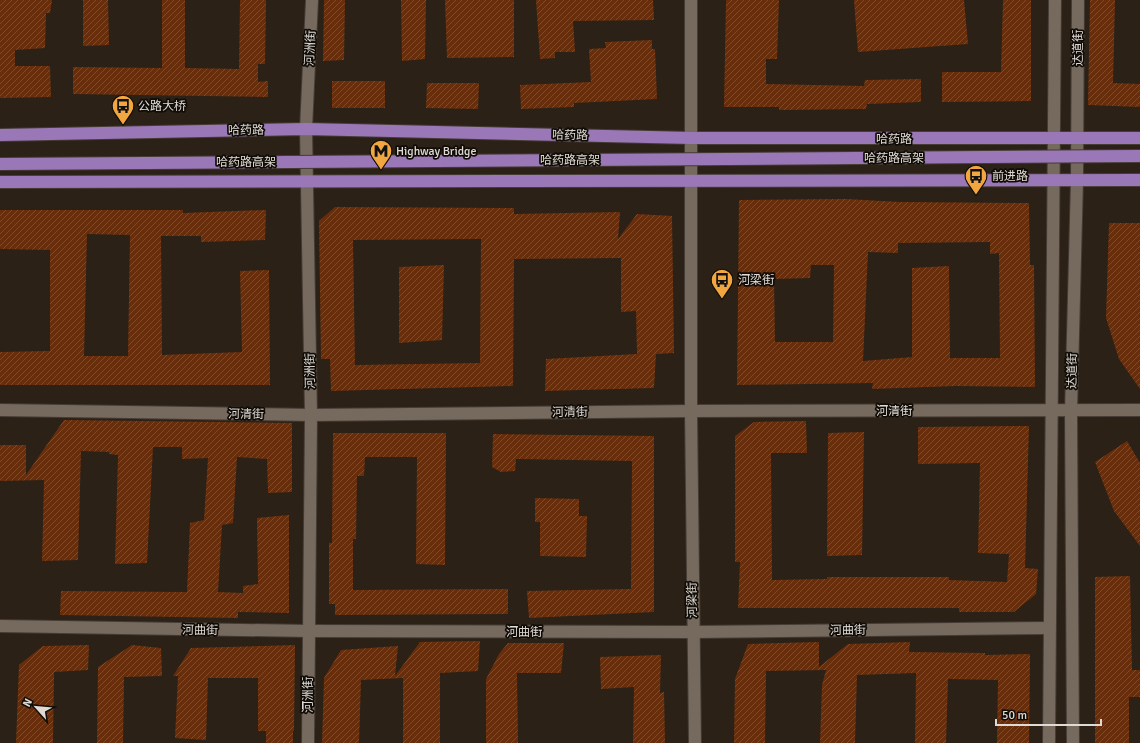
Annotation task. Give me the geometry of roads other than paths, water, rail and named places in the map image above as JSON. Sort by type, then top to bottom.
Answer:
[{"type":"highway","name":"哈药路","points":[[0,135],[306,129],[692,138],[1140,138]]},
{"type":"highway","name":"哈药路高架","points":[[0,164],[1140,156]]},
{"type":"highway","points":[[0,182],[307,180],[692,182],[1053,179],[1140,180]]},
{"type":"street","name":"河洲街","points":[[308,743],[311,415],[306,129],[312,0]]},
{"type":"street","name":"河梁街","points":[[691,0],[692,182],[690,411],[695,743]]},
{"type":"street","name":"达道街","points":[[1049,743],[1048,628],[1055,0]]},
{"type":"street","name":"达道街","points":[[1073,743],[1071,412],[1078,139],[1078,0]]},
{"type":"street","name":"河清街","points":[[0,410],[311,415],[690,411],[1071,412],[1140,410]]},
{"type":"street","name":"河曲街","points":[[0,626],[309,631],[693,632],[1048,628]]},
{"type":"place","name":"公路大桥","points":[[123,126]]},
{"type":"place","name":"Highway Bridge","points":[[381,170]]},
{"type":"place","name":"前进路","points":[[976,196]]},
{"type":"place","name":"河梁街","points":[[722,300]]}]
